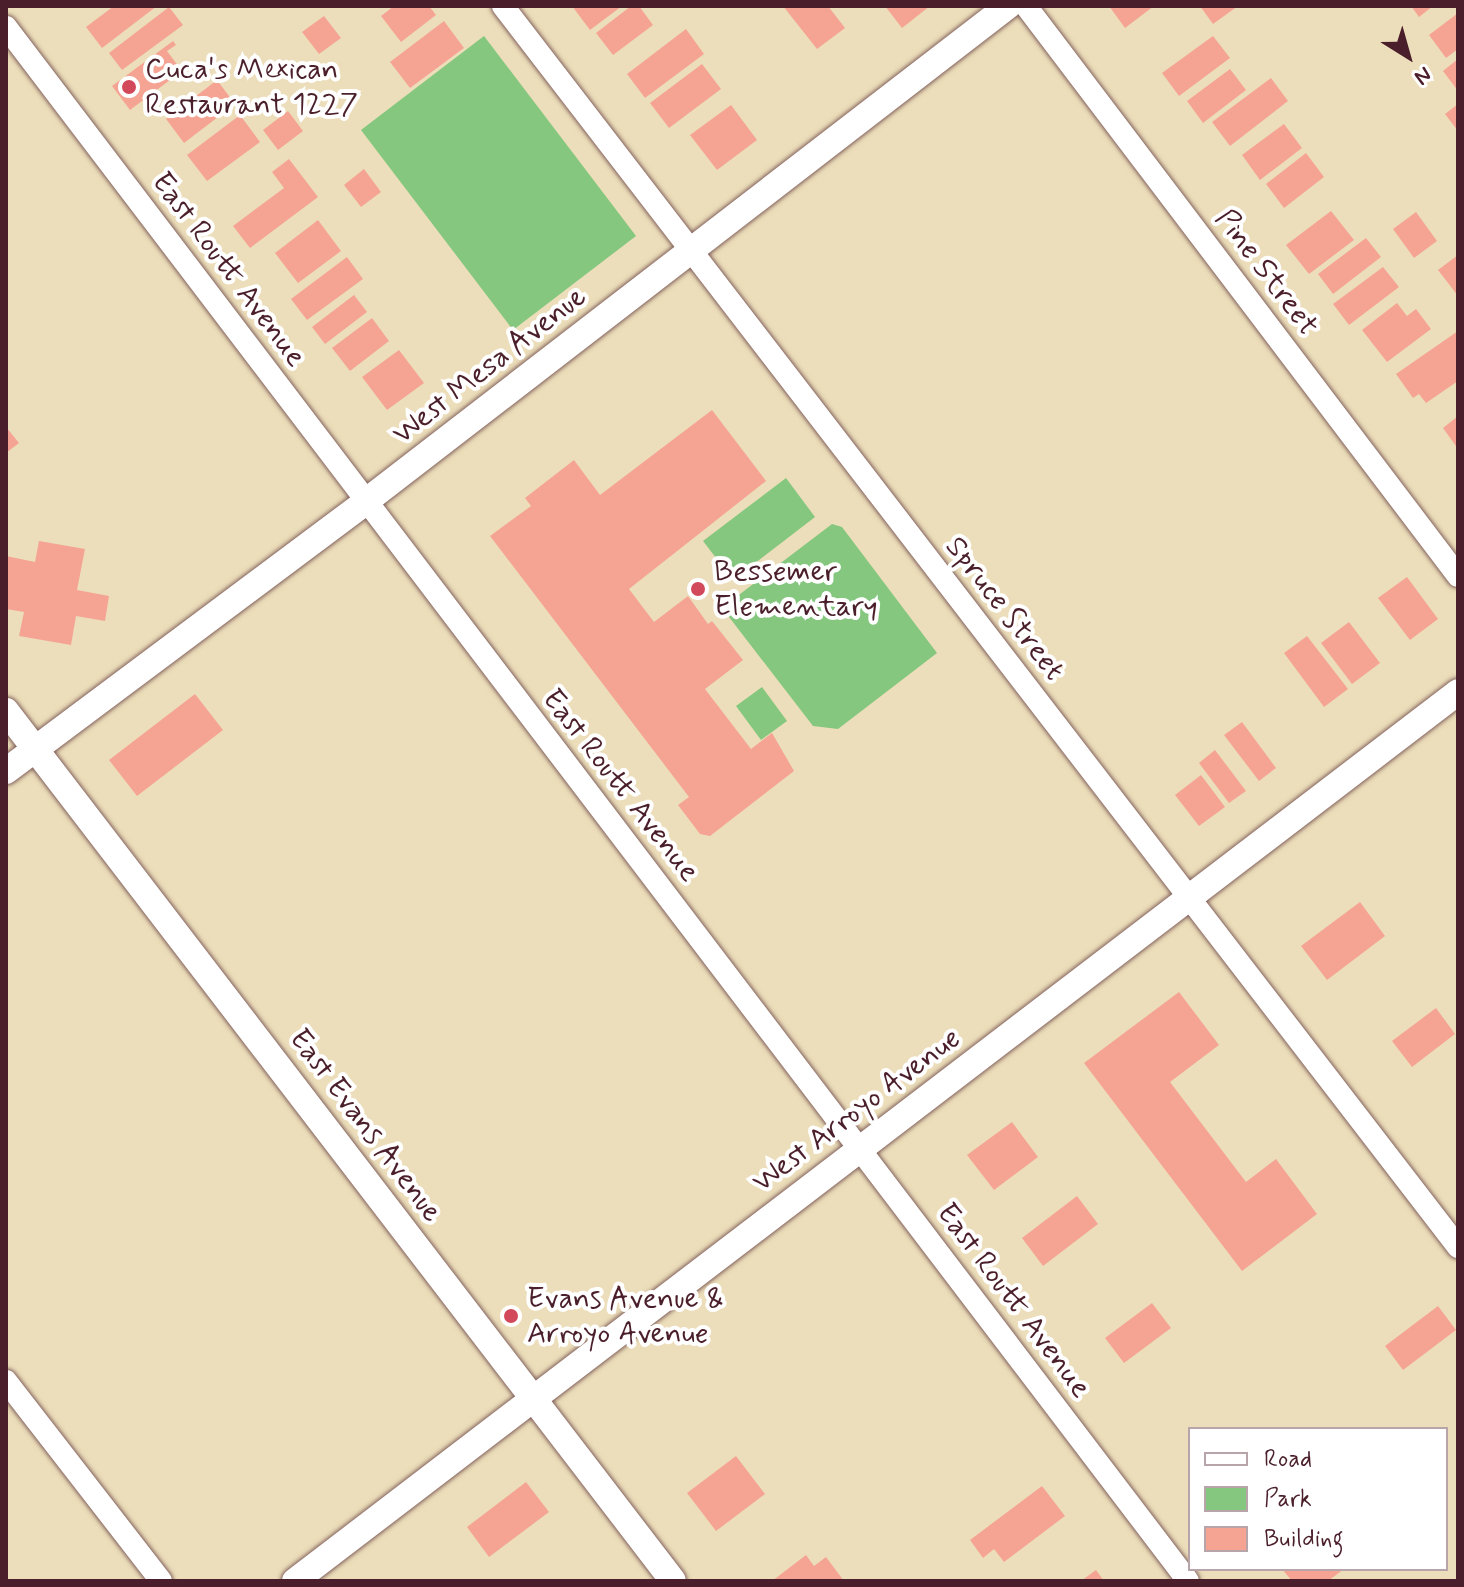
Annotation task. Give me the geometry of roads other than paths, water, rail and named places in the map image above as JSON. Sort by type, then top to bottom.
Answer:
[{"type":"street","name":"Spruce Street","points":[[503,6],[1458,1247]]},
{"type":"street","name":"West Mesa Avenue","points":[[6,771],[365,502],[1008,6]]},
{"type":"street","name":"Pine Street","points":[[1026,6],[1458,576]]},
{"type":"street","name":"East Routt Avenue","points":[[6,27],[1188,1581]]},
{"type":"street","name":"West Arroyo Avenue","points":[[295,1581],[1458,692]]},
{"type":"street","name":"East Evans Avenue","points":[[6,711],[673,1581]]},
{"type":"street","points":[[6,1381],[161,1581]]},
{"type":"place","name":"Cuca's Mexican Restaurant 1227","points":[[129,87]]},
{"type":"place","name":"Bessemer Elementary","points":[[698,589]]},
{"type":"place","name":"Evans Avenue & Arroyo Avenue","points":[[511,1316]]}]
